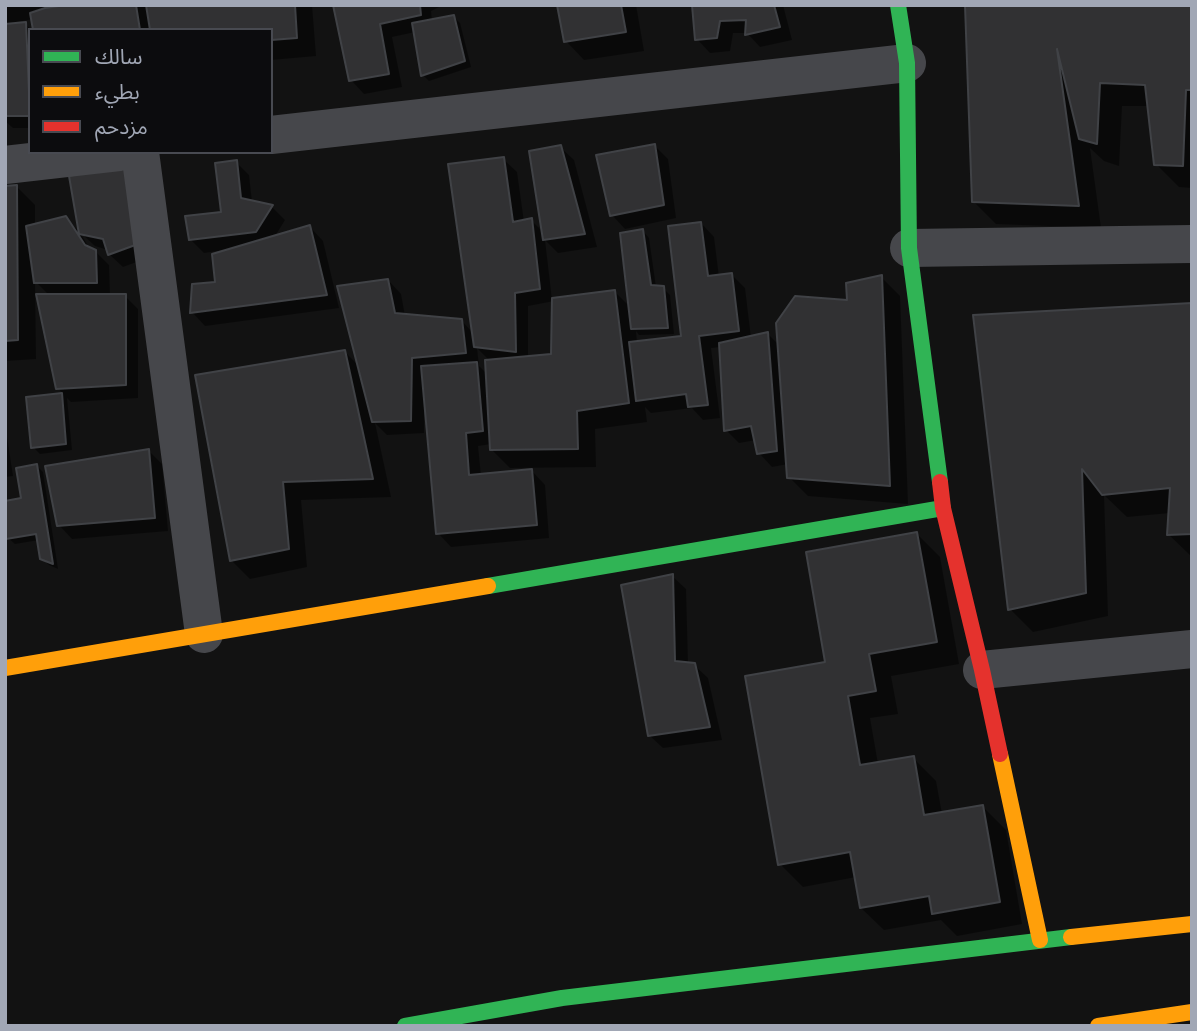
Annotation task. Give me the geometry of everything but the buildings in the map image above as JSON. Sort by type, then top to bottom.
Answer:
[{"type":"street","points":[[898,5],[907,63],[909,248],[943,508],[982,670],[1041,940]]},
{"type":"street","points":[[273,135],[907,63]]},
{"type":"street","points":[[5,165],[101,154]]},
{"type":"street","points":[[140,154],[204,634]]},
{"type":"street","points":[[909,248],[1192,243]]},
{"type":"street","points":[[5,668],[943,508]]},
{"type":"street","points":[[982,670],[1192,649]]},
{"type":"street","points":[[405,1026],[562,998],[1192,924]]},
{"type":"street","points":[[1098,1026],[1192,1012]]},
{"type":"traffic: fast","points":[[898,5],[907,63],[909,248],[940,482]]},
{"type":"traffic: fast","points":[[488,586],[943,508]]},
{"type":"traffic: fast","points":[[405,1026],[562,998],[1071,937]]},
{"type":"traffic: slow","points":[[5,668],[488,586]]},
{"type":"traffic: slow","points":[[1000,754],[1040,940]]},
{"type":"traffic: slow","points":[[1071,937],[1192,924]]},
{"type":"traffic: slow","points":[[1098,1026],[1192,1012]]},
{"type":"traffic: jam","points":[[940,482],[943,508],[1000,754]]}]
